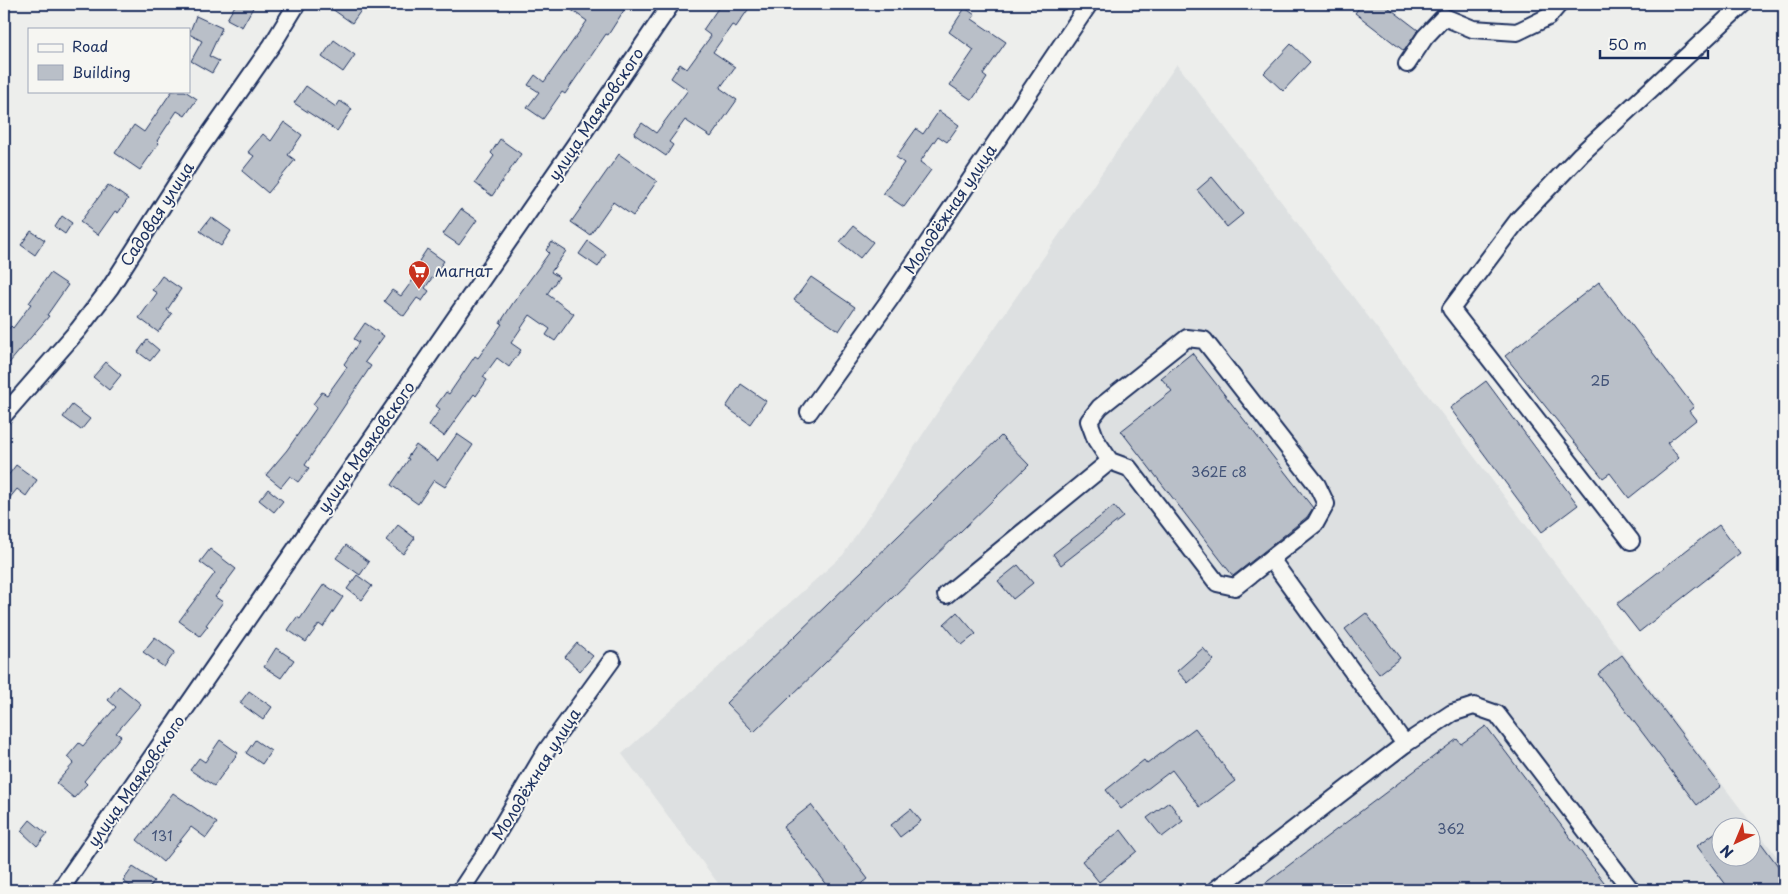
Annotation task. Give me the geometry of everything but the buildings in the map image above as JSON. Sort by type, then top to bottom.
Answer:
[{"type":"street","name":"Садовая улица","points":[[4,415],[78,330],[110,288],[195,155],[272,45],[296,4]]},
{"type":"street","name":"улица Маяковского","points":[[60,890],[671,4]]},
{"type":"street","name":"Молодёжная улица","points":[[809,412],[890,299],[1089,4]]},
{"type":"street","points":[[1407,64],[1425,37],[1444,17],[1472,30],[1517,32],[1548,17],[1559,4]]},
{"type":"street","points":[[1632,541],[1451,310],[1518,220],[1581,154],[1743,4]]},
{"type":"street","points":[[1187,338],[1204,340],[1317,484],[1326,504],[1315,524],[1235,587],[1217,583],[1129,468],[1110,461],[1096,440],[1088,421],[1100,407],[1187,338]]},
{"type":"street","points":[[946,595],[1110,461]]},
{"type":"street","points":[[1271,559],[1405,744]]},
{"type":"street","name":"Молодёжная улица","points":[[461,890],[488,849],[546,751],[612,660]]},
{"type":"street","points":[[1215,890],[1405,744],[1452,713],[1474,706],[1497,714],[1631,890]]},
{"type":"shaded area","points":[[1177,64],[1746,816],[1710,816],[1710,866],[1760,866],[1760,834],[1784,866],[1784,890],[723,890],[622,754],[843,555],[954,387]]},
{"type":"place","name":"магнат","points":[[419,290]]}]
